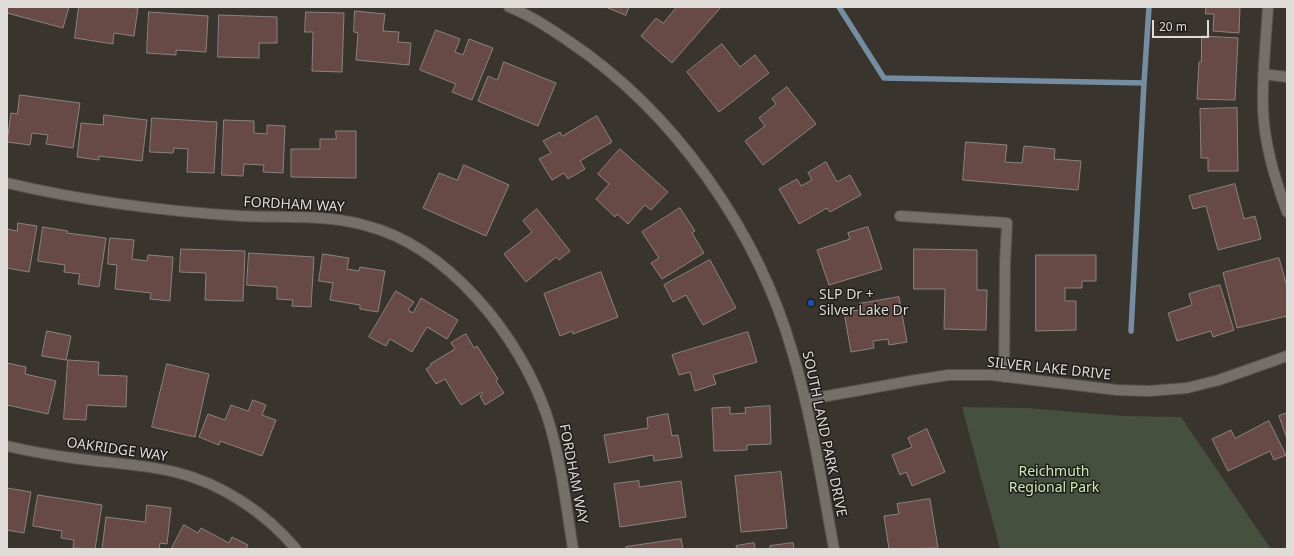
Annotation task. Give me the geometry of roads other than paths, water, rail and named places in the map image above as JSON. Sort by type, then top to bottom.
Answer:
[{"type":"street","name":"SOUTH LAND PARK DRIVE","points":[[509,7],[548,28],[588,54],[626,85],[647,105],[713,185],[745,238],[760,266],[772,294],[793,353],[805,400],[834,549]]},
{"type":"street","points":[[1268,7],[1263,109],[1266,136],[1275,179],[1287,212]]},
{"type":"street","points":[[1264,74],[1287,77]]},
{"type":"street","name":"FORDHAM WAY","points":[[7,183],[102,201],[172,210],[242,216],[322,217],[365,225],[411,244],[429,256],[460,281],[492,315],[518,353],[547,416],[556,450],[573,549]]},
{"type":"street","points":[[900,216],[1007,223],[1005,263],[1004,377]]},
{"type":"street","name":"SILVER LAKE DRIVE","points":[[805,400],[949,375],[991,375],[1117,390],[1149,391],[1187,388],[1219,380],[1287,356]]},
{"type":"street","name":"OAKRIDGE WAY","points":[[7,446],[72,458],[143,466],[176,473],[205,482],[236,498],[260,514],[286,537],[296,549]]},
{"type":"waterway","points":[[839,7],[884,78],[1144,83]]},
{"type":"waterway","points":[[1131,331],[1149,7]]},
{"type":"place","name":"SLP Dr + Silver Lake Dr","points":[[811,303]]},
{"type":"park label","name":"Reichmuth Regional Park","points":[[1054,480]]}]
